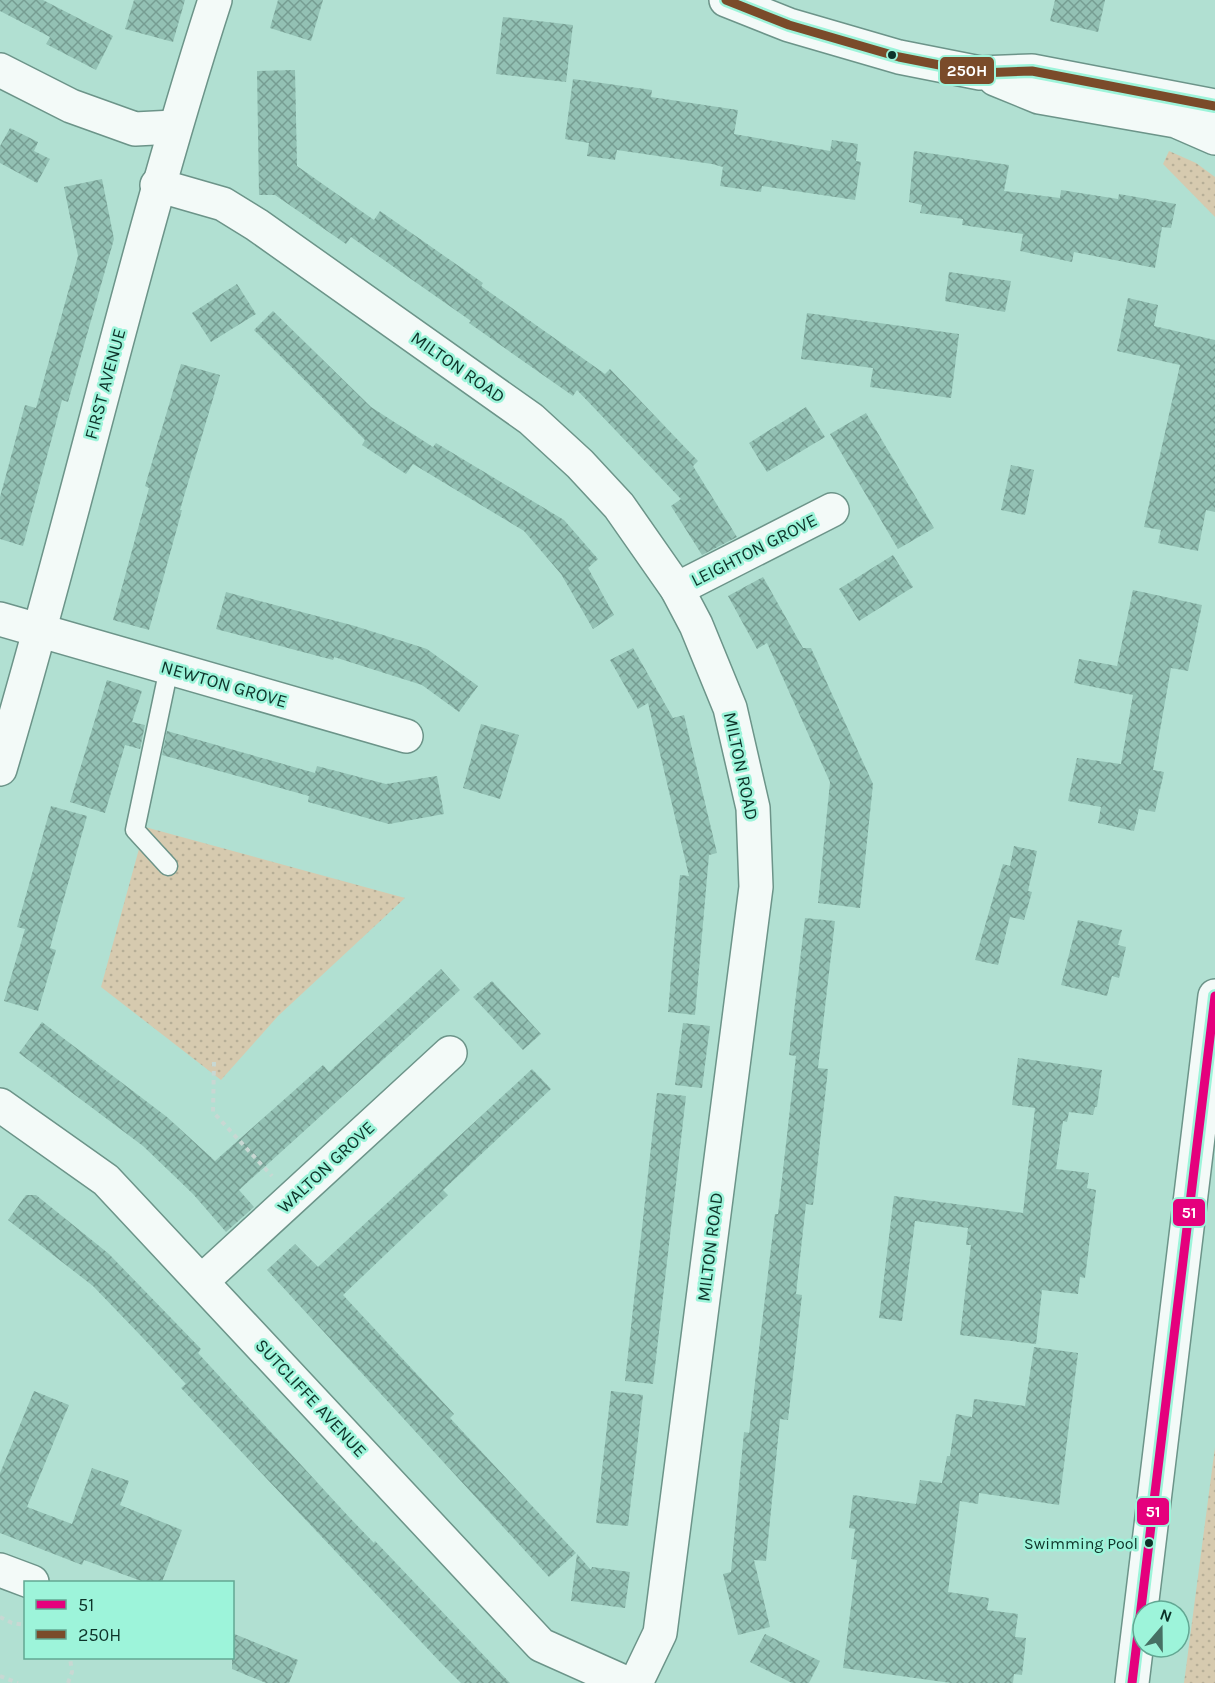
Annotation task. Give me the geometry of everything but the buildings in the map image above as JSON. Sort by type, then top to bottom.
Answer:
[{"type":"main road","name":"FIRST AVENUE","points":[[0,769],[41,631],[157,185],[215,0]]},
{"type":"main road","points":[[726,0],[789,26],[837,40],[899,57],[980,73],[1039,97],[1176,121],[1215,138]]},
{"type":"main road","points":[[0,70],[71,106],[135,129],[174,127]]},
{"type":"main road","points":[[980,73],[1032,71],[1215,106]]},
{"type":"main road","name":"MILTON ROAD","points":[[157,185],[222,204],[257,225],[531,419],[580,464],[619,506],[676,589],[700,635],[733,719],[753,808],[756,886],[660,1633],[636,1683]]},
{"type":"main road","name":"LEIGHTON GROVE","points":[[676,589],[832,510]]},
{"type":"main road","name":"NEWTON GROVE","points":[[0,619],[406,736]]},
{"type":"main road","points":[[1132,1683],[1215,996]]},
{"type":"main road","name":"WALTON GROVE","points":[[202,1281],[450,1053]]},
{"type":"main road","name":"SUTCLIFFE AVENUE","points":[[0,1105],[106,1180],[541,1645],[626,1683]]},
{"type":"main road","points":[[0,1570],[29,1581]]},
{"type":"lane","points":[[168,866],[135,830],[169,668]]},
{"type":"path","points":[[214,1062],[213,1112],[293,1198]]},
{"type":"path","points":[[0,1617],[12,1623],[24,1625]]},
{"type":"path","points":[[68,1683],[72,1672],[70,1659]]},
{"type":"path","points":[[0,1676],[18,1683]]},
{"type":"shaded area","points":[[1169,151],[1196,163],[1215,177],[1215,217],[1163,164]]},
{"type":"shaded area","points":[[145,827],[405,898],[278,1016],[221,1080],[101,987]]},
{"type":"shaded area","points":[[1215,1447],[1215,1683],[1184,1683],[1187,1659],[1191,1659],[1191,1630]]},
{"type":"transit line","name":"250H","points":[[726,0],[789,25],[899,57],[980,73],[1032,71],[1215,106]]},
{"type":"transit line","name":"51","points":[[1132,1683],[1215,996]]},
{"type":"place","name":"Swimming Pool","points":[[1149,1543]]}]
